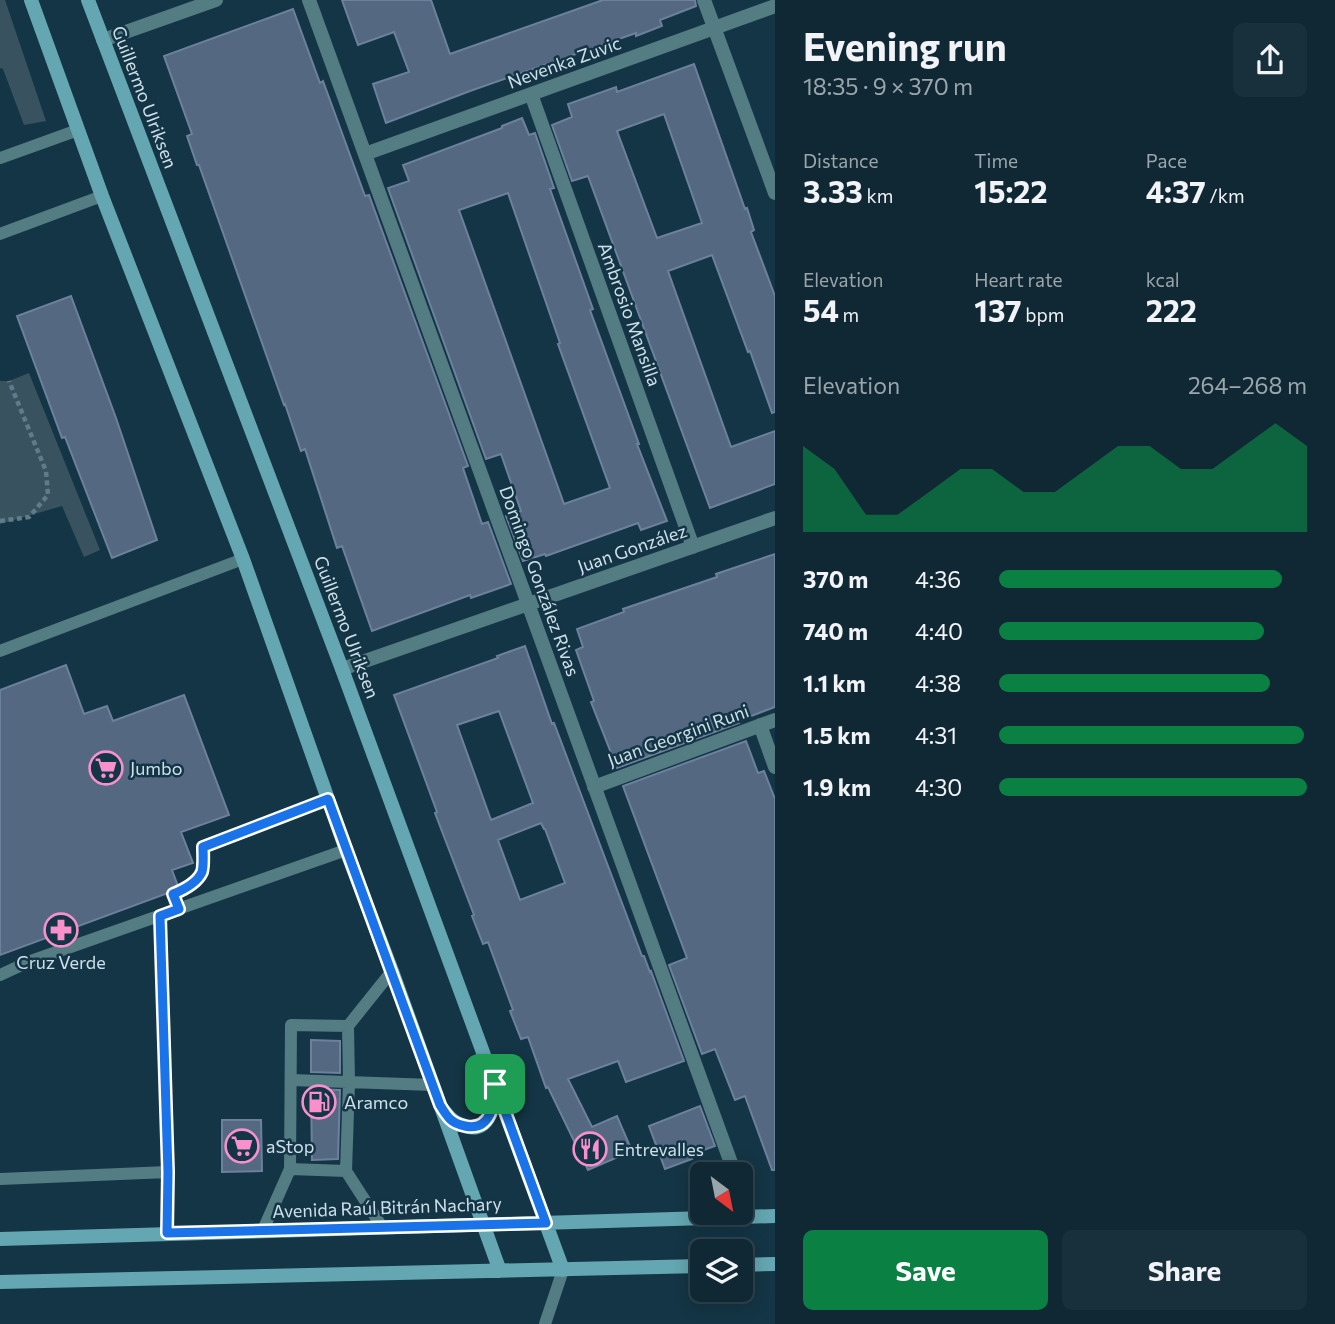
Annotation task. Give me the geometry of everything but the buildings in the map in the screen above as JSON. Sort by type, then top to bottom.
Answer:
[{"type":"main road","points":[[32,0],[102,196],[243,559],[500,1271]]},
{"type":"main road","name":"Guillermo Ulriksen","points":[[88,0],[342,669],[563,1270]]},
{"type":"main road","points":[[440,1105],[451,1120],[461,1125],[474,1128],[485,1124],[491,1114],[495,1084]]},
{"type":"main road","name":"Avenida Raúl Bitrán Nachary","points":[[753,1216],[775,1216]]},
{"type":"main road","name":"Avenida Raúl Bitrán Nachary","points":[[0,1238],[690,1218]]},
{"type":"main road","points":[[753,1265],[775,1264]]},
{"type":"main road","points":[[0,1282],[690,1266]]},
{"type":"street","points":[[103,40],[216,0]]},
{"type":"street","name":"Domingo González Rivas","points":[[309,0],[730,1162]]},
{"type":"street","points":[[704,0],[775,193]]},
{"type":"street","name":"Nevenka Zuvic","points":[[365,154],[775,6]]},
{"type":"street","name":"Ambrosio Mansilla","points":[[531,94],[692,547]]},
{"type":"street","name":"Juan González","points":[[342,669],[775,519]]},
{"type":"street","name":"Juan Georgini Runi","points":[[594,787],[775,720]]},
{"type":"street","points":[[760,726],[775,766]]},
{"type":"lane","points":[[0,158],[78,130]]},
{"type":"lane","points":[[0,234],[102,196]]},
{"type":"lane","points":[[0,651],[243,559]]},
{"type":"lane","points":[[0,975],[28,962],[346,850]]},
{"type":"lane","points":[[160,916],[168,1172],[167,1233]]},
{"type":"lane","points":[[382,1227],[346,1171],[348,1026],[392,971]]},
{"type":"lane","points":[[263,1230],[290,1169],[291,1025],[348,1026]]},
{"type":"lane","points":[[292,1080],[433,1085]]},
{"type":"lane","points":[[290,1169],[346,1171]]},
{"type":"lane","points":[[0,1179],[168,1172]]},
{"type":"lane","points":[[545,1324],[563,1270]]},
{"type":"path","points":[[0,521],[29,517],[48,495],[46,471],[9,381]]},
{"type":"path","points":[[189,885],[202,870],[203,847],[328,799]]},
{"type":"shaded area","points":[[0,0],[5,0],[46,121],[24,125],[3,69],[0,68]]},
{"type":"shaded area","points":[[29,373],[100,550],[84,557],[62,506],[0,524],[0,381],[9,381]]},
{"type":"place","name":"Jumbo","points":[[106,768]]},
{"type":"place","name":"Cruz Verde","points":[[61,930]]},
{"type":"place","name":"Aramco","points":[[319,1102]]},
{"type":"place","name":"aStop","points":[[242,1146]]},
{"type":"place","name":"Entrevalles","points":[[590,1149]]},
{"type":"route","points":[[328,799],[440,1105],[451,1120],[461,1125],[474,1128],[485,1124],[491,1114],[495,1084],[546,1223],[167,1233],[168,1172],[160,916],[179,909],[173,894],[183,890],[202,870],[203,847],[328,799]]}]
